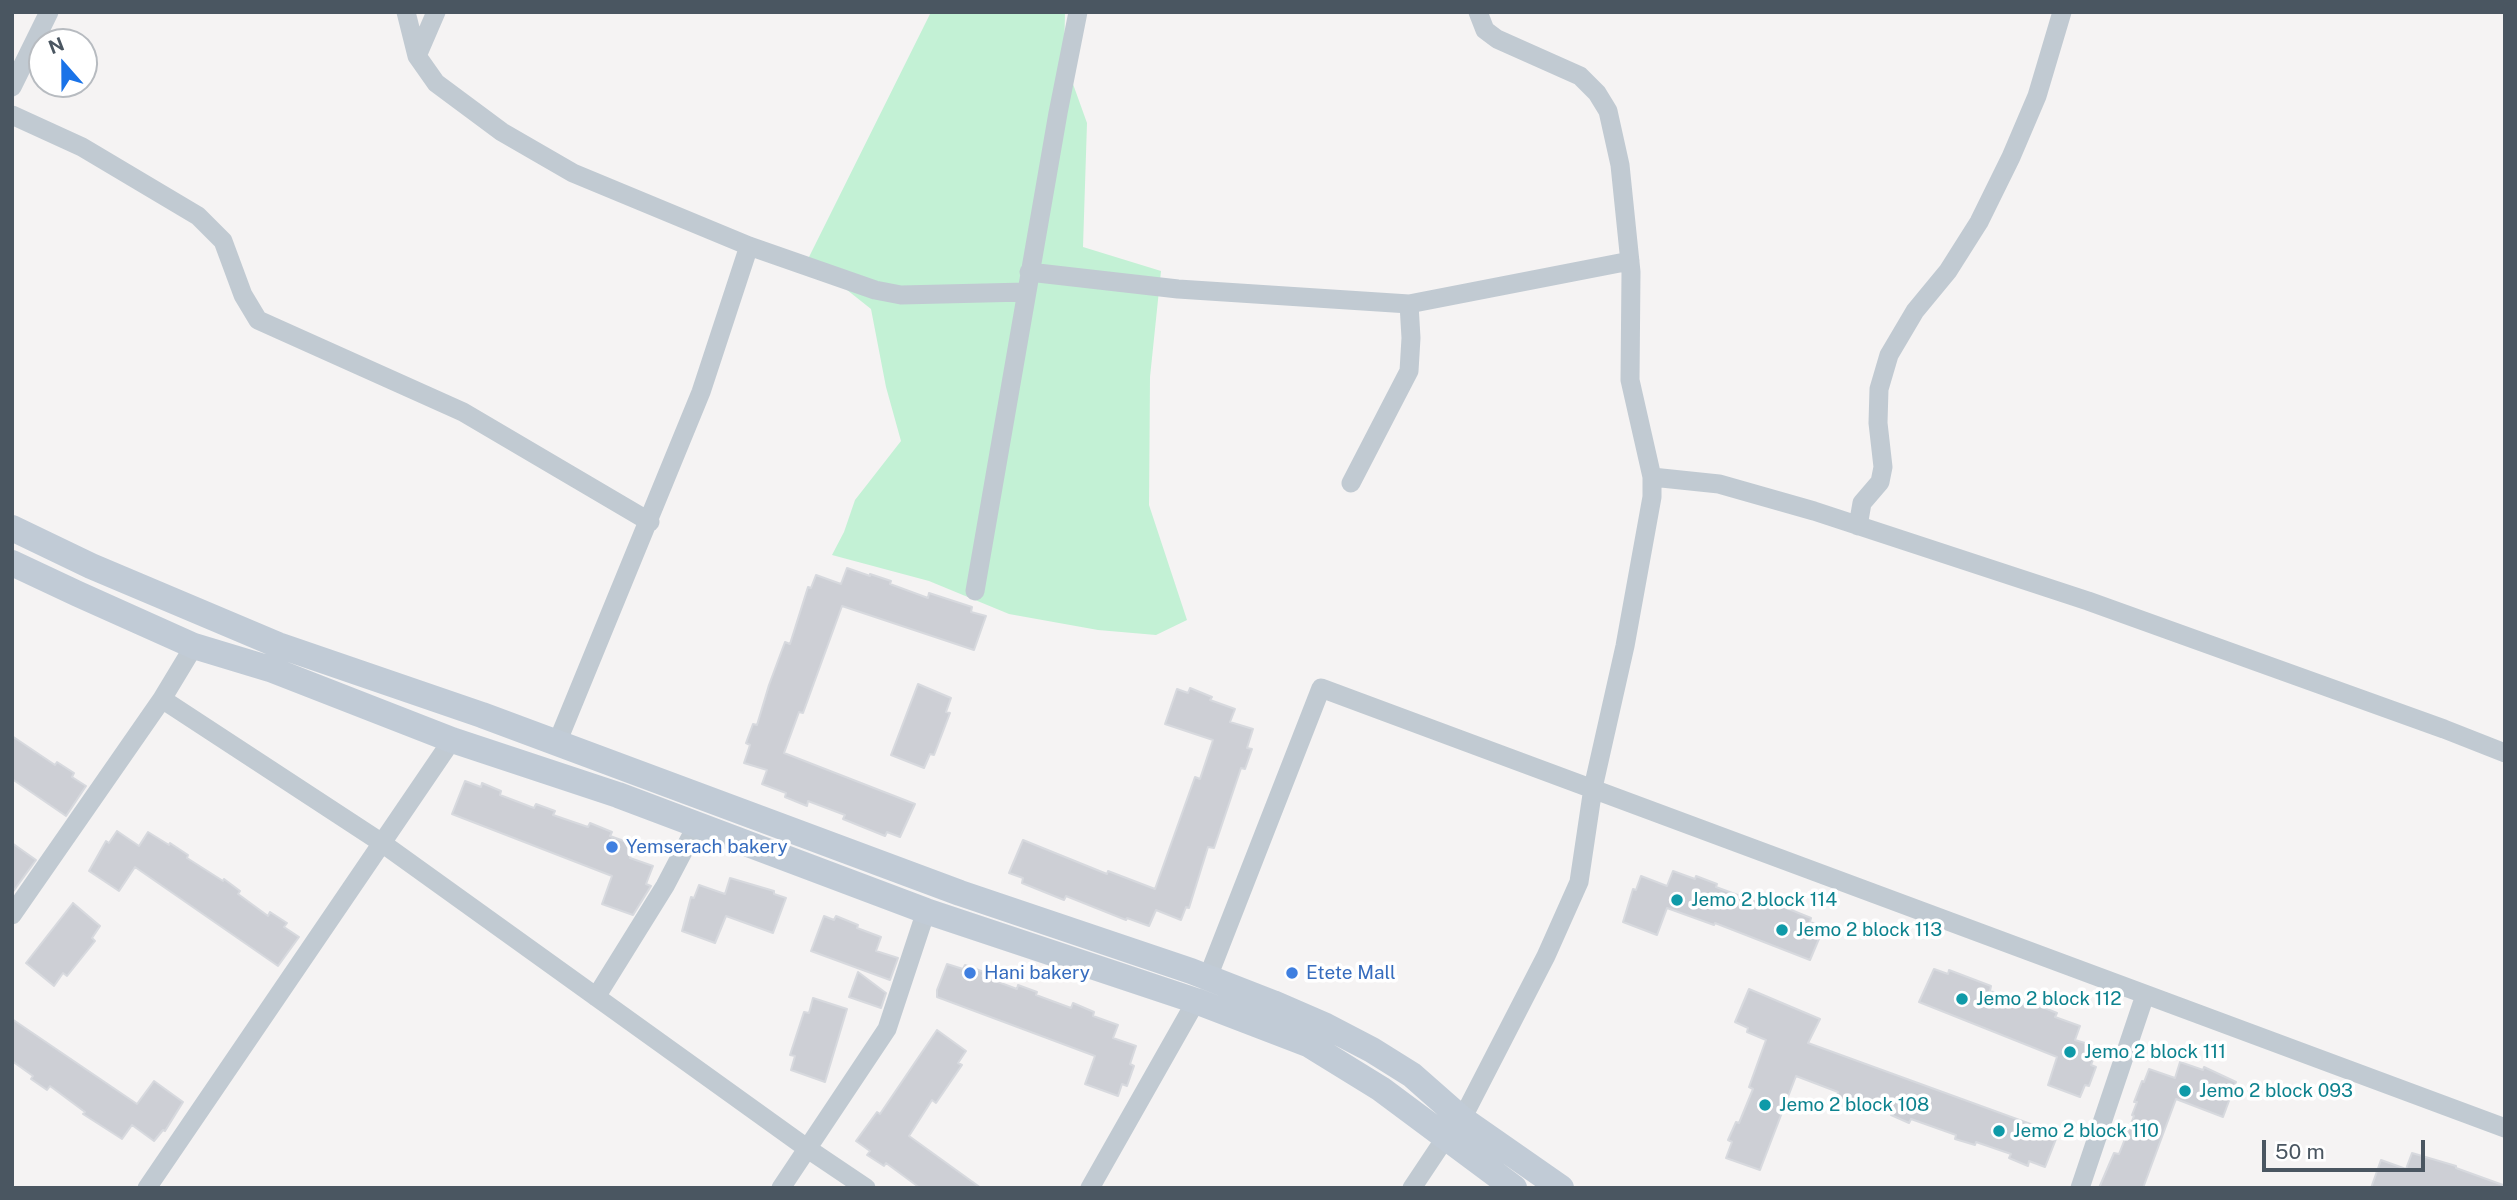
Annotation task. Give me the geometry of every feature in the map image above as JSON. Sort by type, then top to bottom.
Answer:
[{"type":"street","points":[[12,87],[49,12]]},
{"type":"street","points":[[406,12],[417,56],[436,83],[502,132],[573,173],[750,246],[874,290],[901,295],[1028,282],[1409,304],[1629,261]]},
{"type":"street","points":[[417,56],[436,12]]},
{"type":"street","points":[[975,591],[1078,12]]},
{"type":"street","points":[[1412,1188],[1454,1128],[1546,956],[1579,882],[1593,788],[1625,646],[1652,497],[1652,477],[1630,380],[1629,261],[1620,165],[1608,111],[1597,93],[1580,76],[1497,39],[1485,30],[1478,12]]},
{"type":"street","points":[[1858,526],[1862,503],[1880,482],[1883,467],[1878,423],[1879,389],[1889,355],[1915,311],[1948,271],[1984,211],[2037,96],[2062,12]]},
{"type":"street","points":[[12,114],[82,147],[198,216],[223,241],[243,295],[258,320],[463,412],[650,522]]},
{"type":"street","points":[[557,743],[650,522],[701,392],[750,246]]},
{"type":"street","points":[[1351,483],[1409,371],[1409,304]]},
{"type":"street","points":[[1652,477],[1719,484],[1858,526],[2088,601],[2505,753]]},
{"type":"street","points":[[12,528],[91,566],[278,645],[557,743],[960,893],[1208,977],[1326,1026],[1412,1075],[1454,1128],[1514,1188]]},
{"type":"street","points":[[12,563],[194,646],[270,670],[452,740],[618,795],[926,911],[1196,1001],[1308,1044],[1381,1089],[1561,1188]]},
{"type":"street","points":[[12,915],[162,699],[194,646]]},
{"type":"street","points":[[1208,977],[1321,688],[2505,1128]]},
{"type":"street","points":[[162,699],[382,843],[866,1188]]},
{"type":"street","points":[[147,1188],[452,740]]},
{"type":"street","points":[[618,795],[630,770]]},
{"type":"street","points":[[596,997],[665,886],[698,825]]},
{"type":"street","points":[[781,1188],[887,1029],[926,911]]},
{"type":"street","points":[[2080,1188],[2145,995]]},
{"type":"street","points":[[1090,1188],[1196,1001]]},
{"type":"green space","points":[[931,12],[1065,12],[1064,59],[1087,123],[1083,247],[1161,271],[1150,377],[1149,505],[1187,620],[1156,635],[1098,630],[1009,614],[929,581],[832,555],[844,532],[855,500],[901,441],[886,387],[871,309],[808,259]]},
{"type":"building","points":[[847,568],[891,581],[890,584],[928,598],[929,593],[972,607],[971,612],[986,616],[974,650],[842,606],[803,713],[799,712],[784,753],[915,804],[900,837],[887,832],[885,836],[843,819],[845,815],[808,801],[807,806],[785,797],[786,793],[762,784],[767,770],[744,763],[750,745],[746,743],[753,724],[757,725],[785,642],[790,644],[808,587],[811,588],[816,575],[841,584]]},
{"type":"building","points":[[918,684],[951,698],[946,712],[950,713],[934,755],[930,754],[924,768],[891,755]]},
{"type":"building","points":[[1190,688],[1212,697],[1210,700],[1235,709],[1230,722],[1253,729],[1247,748],[1252,749],[1245,769],[1241,768],[1214,848],[1208,847],[1189,908],[1186,907],[1181,920],[1156,910],[1149,926],[1127,918],[1126,920],[1066,896],[1064,900],[1022,883],[1023,878],[1009,873],[1023,840],[1107,874],[1108,871],[1155,889],[1195,777],[1200,779],[1213,740],[1165,724],[1177,689],[1188,693]]},
{"type":"building","points":[[12,736],[55,765],[57,762],[74,773],[72,777],[86,786],[66,816],[12,779]]},
{"type":"building","points":[[465,781],[481,787],[482,783],[501,791],[500,795],[534,808],[536,804],[555,811],[553,815],[588,827],[590,823],[612,832],[610,836],[635,845],[630,858],[653,866],[646,884],[651,886],[633,915],[602,904],[612,876],[452,814]]},
{"type":"building","points":[[117,831],[139,846],[148,832],[169,845],[170,843],[188,855],[187,858],[223,881],[224,879],[240,891],[238,894],[268,916],[270,912],[287,923],[284,927],[299,937],[278,966],[135,867],[119,891],[89,871],[106,841],[109,843]]},
{"type":"building","points":[[12,843],[36,860],[12,893]]},
{"type":"building","points":[[1673,871],[1695,879],[1696,876],[1717,884],[1716,887],[1754,901],[1769,905],[1769,901],[1811,918],[1810,922],[1824,927],[1810,960],[1715,923],[1714,925],[1667,908],[1657,935],[1623,922],[1633,889],[1636,890],[1641,876],[1667,886]]},
{"type":"building","points":[[730,878],[774,891],[774,894],[786,898],[773,933],[726,916],[715,943],[682,931],[691,897],[694,898],[699,885],[725,894]]},
{"type":"building","points":[[73,903],[100,926],[92,938],[95,941],[67,976],[63,973],[54,986],[26,963]]},
{"type":"building","points":[[824,916],[834,920],[836,916],[881,937],[876,951],[898,958],[890,980],[811,951]]},
{"type":"building","points":[[947,964],[963,969],[965,965],[984,972],[982,976],[1017,989],[1018,985],[1071,1008],[1073,1003],[1094,1012],[1093,1016],[1118,1025],[1113,1038],[1136,1046],[1130,1064],[1134,1066],[1127,1086],[1122,1084],[1118,1096],[1085,1084],[1095,1056],[937,997]]},
{"type":"building","points":[[1934,969],[1948,974],[1949,970],[1991,986],[1990,991],[2034,1008],[2035,1004],[2057,1013],[2055,1017],[2080,1026],[2075,1040],[2098,1047],[2091,1065],[2096,1067],[2089,1086],[2085,1085],[2080,1097],[2048,1085],[2057,1057],[1919,1002]]},
{"type":"building","points":[[858,972],[886,993],[881,1008],[849,997]]},
{"type":"building","points":[[1749,989],[1820,1019],[1808,1043],[2058,1134],[2045,1167],[2029,1161],[2028,1166],[2009,1158],[2011,1154],[1976,1142],[1975,1145],[1955,1139],[1956,1135],[1911,1119],[1909,1123],[1891,1115],[1892,1111],[1857,1099],[1856,1103],[1837,1096],[1838,1092],[1796,1076],[1760,1170],[1726,1158],[1732,1142],[1728,1140],[1736,1122],[1739,1123],[1753,1089],[1749,1087],[1766,1040],[1747,1032],[1748,1028],[1735,1022]]},
{"type":"building","points":[[813,998],[847,1009],[825,1082],[791,1070],[795,1056],[790,1055],[804,1012],[809,1013]]},
{"type":"building","points":[[12,1019],[137,1104],[154,1081],[183,1102],[165,1131],[154,1141],[132,1125],[122,1139],[83,1114],[85,1112],[50,1086],[47,1090],[31,1079],[33,1076],[12,1061]]},
{"type":"building","points":[[937,1030],[966,1051],[958,1063],[962,1065],[936,1103],[932,1100],[909,1136],[981,1188],[920,1188],[886,1163],[884,1166],[867,1155],[870,1151],[856,1141],[877,1112],[880,1114]]},
{"type":"building","points":[[2180,1062],[2203,1070],[2204,1067],[2236,1082],[2223,1117],[2176,1099],[2143,1188],[2099,1188],[2114,1153],[2119,1154],[2134,1116],[2132,1115],[2137,1102],[2134,1102],[2149,1069],[2175,1078]]},
{"type":"building","points":[[2412,1153],[2456,1166],[2503,1185],[2503,1188],[2371,1188],[2381,1160],[2406,1169]]},
{"type":"place","name":"Yemserach bakery","points":[[612,847]]},
{"type":"place","name":"Jemo 2 block 114","points":[[1677,900]]},
{"type":"place","name":"Jemo 2 block 113","points":[[1782,930]]},
{"type":"place","name":"Hani bakery","points":[[970,973]]},
{"type":"place","name":"Etete Mall","points":[[1292,973]]},
{"type":"place","name":"Jemo 2 block 112","points":[[1962,999]]},
{"type":"place","name":"Jemo 2 block 111","points":[[2070,1052]]},
{"type":"place","name":"Jemo 2 block 093","points":[[2185,1091]]},
{"type":"place","name":"Jemo 2 block 108","points":[[1765,1105]]},
{"type":"place","name":"Jemo 2 block 110","points":[[1999,1131]]}]
